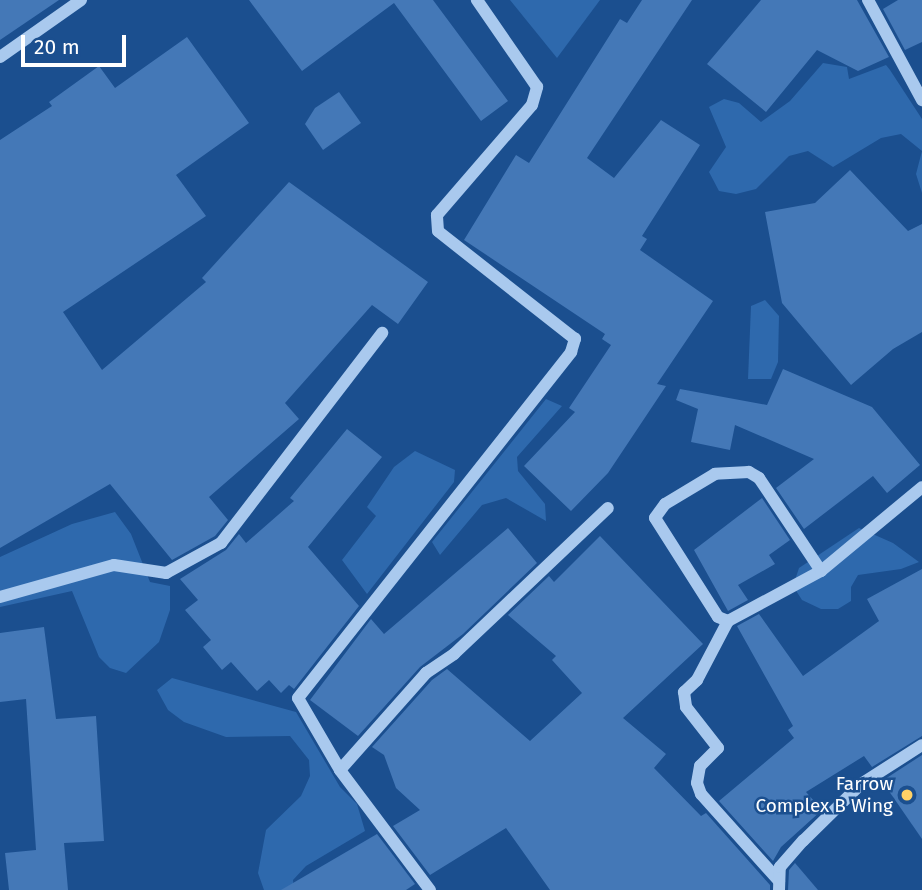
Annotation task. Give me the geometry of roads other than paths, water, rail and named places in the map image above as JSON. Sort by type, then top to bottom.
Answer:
[{"type":"street","points":[[0,57],[81,0]]},
{"type":"street","points":[[429,890],[340,771],[298,698],[571,352],[575,339],[438,231],[438,215],[532,104],[537,87],[477,0]]},
{"type":"street","points":[[868,0],[922,100]]},
{"type":"street","points":[[0,597],[114,565],[166,573],[221,543],[382,333]]},
{"type":"street","points":[[728,621],[718,617],[655,519],[665,504],[715,474],[749,472],[759,478],[821,571]]},
{"type":"street","points":[[779,886],[701,794],[697,783],[700,766],[718,748],[686,707],[684,692],[697,680],[728,621],[821,571],[922,487]]},
{"type":"street","points":[[340,771],[426,673],[454,654],[608,508]]},
{"type":"street","points":[[779,886],[780,867],[861,783],[922,746]]},
{"type":"place","name":"Farrow Complex B Wing","points":[[907,795]]}]
